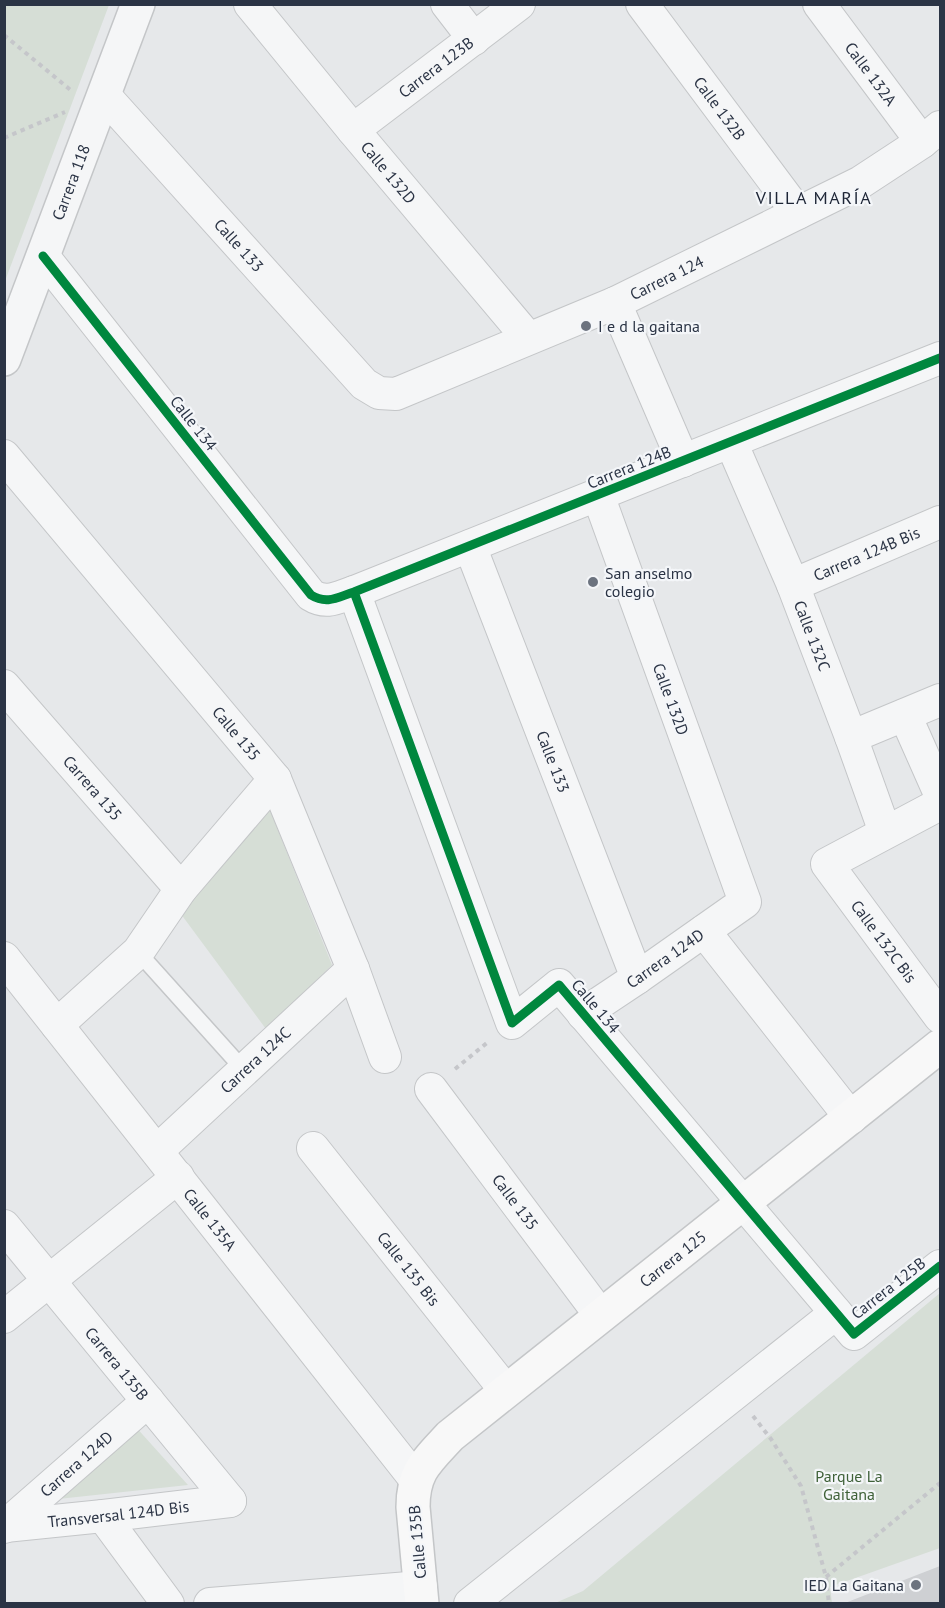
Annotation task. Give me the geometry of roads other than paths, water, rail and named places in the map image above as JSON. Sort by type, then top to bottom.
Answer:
[{"type":"main road","name":"Carrera 125","points":[[416,1480],[428,1460],[450,1436],[940,1046]]},
{"type":"main road","name":"Calle 135B","points":[[416,1480],[413,1508],[422,1595]]},
{"type":"street","name":"Carrera 118","points":[[4,359],[43,256],[95,99],[138,4]]},
{"type":"street","name":"Calle 132D","points":[[250,4],[528,338]]},
{"type":"street","points":[[447,4],[474,39]]},
{"type":"street","name":"Carrera 123B","points":[[353,130],[519,4]]},
{"type":"street","name":"Calle 132B","points":[[642,4],[798,213]]},
{"type":"street","name":"Calle 132A","points":[[819,4],[931,135]]},
{"type":"street","name":"Calle 133","points":[[95,99],[364,384],[379,393]]},
{"type":"street","name":"Carrera 124","points":[[379,393],[396,394],[615,303],[861,182],[931,135]]},
{"type":"street","name":"Calle 134","points":[[43,256],[311,596],[319,600],[340,596],[512,1023],[559,985],[845,1323]]},
{"type":"street","points":[[615,303],[683,461]]},
{"type":"street","name":"Carrera 124B","points":[[340,596],[940,358]]},
{"type":"street","name":"Calle 132C","points":[[730,442],[793,585],[885,832]]},
{"type":"street","name":"Calle 135","points":[[4,456],[275,779],[353,969],[385,1058]]},
{"type":"street","name":"Calle 132D","points":[[598,495],[745,902]]},
{"type":"street","name":"Carrera 124B Bis","points":[[793,585],[940,522]]},
{"type":"street","name":"Calle 133","points":[[470,546],[637,978]]},
{"type":"street","name":"Carrera 135","points":[[4,687],[181,889]]},
{"type":"street","points":[[851,737],[940,700]]},
{"type":"street","points":[[905,715],[940,794]]},
{"type":"street","points":[[57,1025],[138,952],[181,889],[275,779]]},
{"type":"street","points":[[885,832],[940,804]]},
{"type":"street","name":"Calle 132C Bis","points":[[885,832],[827,864],[940,1017]]},
{"type":"street","name":"Carrera 124D","points":[[583,1014],[745,902]]},
{"type":"street","points":[[704,932],[851,1118]]},
{"type":"street","name":"Calle 135A","points":[[4,958],[416,1480]]},
{"type":"street","name":"Carrera 124C","points":[[157,1151],[353,969]]},
{"type":"street","name":"Calle 135","points":[[431,1089],[601,1316]]},
{"type":"street","name":"Calle 135 Bis","points":[[312,1148],[506,1391]]},
{"type":"street","points":[[4,1317],[178,1178]]},
{"type":"street","name":"Carrera 135B","points":[[4,1226],[230,1501]]},
{"type":"street","name":"Carrera 125B","points":[[470,1604],[735,1393],[940,1266]]},
{"type":"street","name":"Carrera 124D","points":[[5,1526],[148,1401]]},
{"type":"street","name":"Transversal 124D Bis","points":[[5,1526],[230,1501]]},
{"type":"street","points":[[103,1516],[168,1604]]},
{"type":"street","points":[[210,1604],[422,1595]]},
{"type":"lane","points":[[138,952],[244,1070]]},
{"type":"place","name":"I e d la gaitana","points":[[586,326]]},
{"type":"place","name":"San anselmo colegio","points":[[593,582]]},
{"type":"place","name":"IED La Gaitana","points":[[916,1585]]},
{"type":"district","name":"VILLA MARÍA","points":[[814,198]]},
{"type":"park label","name":"Parque La Gaitana","points":[[849,1485]]}]
